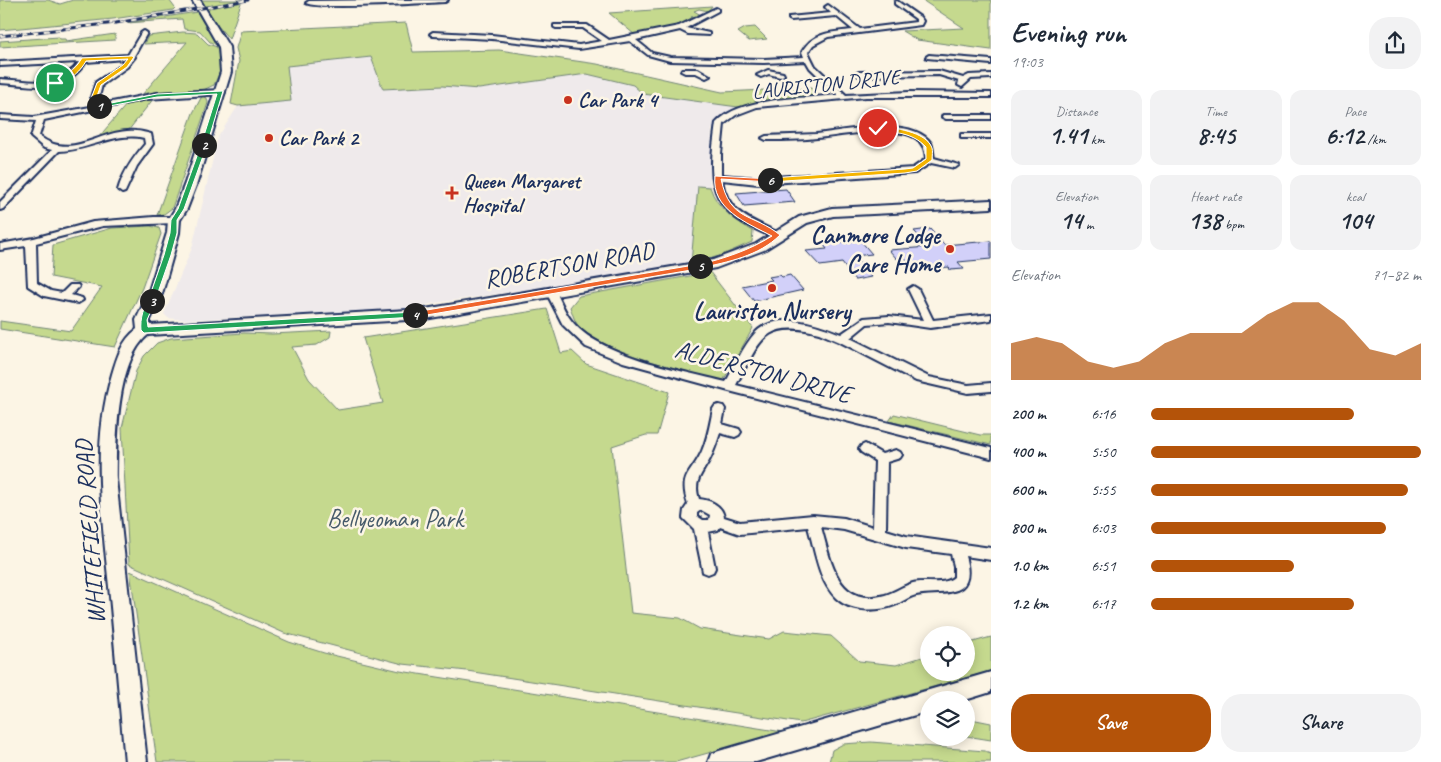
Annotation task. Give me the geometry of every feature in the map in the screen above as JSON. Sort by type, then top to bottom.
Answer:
[{"type":"main road","name":"WHITEFIELD ROAD","points":[[136,762],[108,478],[111,406],[125,354],[133,340],[144,330],[144,320],[164,264],[173,233],[174,220],[181,209],[191,183],[221,92],[226,66],[224,47],[196,0]]},
{"type":"main road","name":"ROBERTSON ROAD","points":[[144,330],[425,314],[716,264],[760,247],[776,235],[803,220],[832,212],[991,204]]},
{"type":"main road","points":[[960,691],[991,682]]},
{"type":"main road","points":[[719,762],[920,703]]},
{"type":"street","points":[[300,7],[310,1],[329,4],[367,1],[445,0]]},
{"type":"street","points":[[844,97],[812,67],[805,52],[807,48],[818,38],[826,35],[919,24],[918,18],[897,3]]},
{"type":"street","points":[[828,7],[859,31]]},
{"type":"street","points":[[433,34],[492,37],[579,47],[631,39],[680,28],[713,12],[701,12]]},
{"type":"street","points":[[791,18],[837,14]]},
{"type":"street","points":[[556,26],[567,22],[585,26],[608,43]]},
{"type":"street","points":[[680,28],[688,32],[707,34]]},
{"type":"street","points":[[100,107],[95,96],[99,84],[125,66],[132,57],[144,33]]},
{"type":"street","points":[[631,39],[650,54],[670,59],[764,61],[807,59]]},
{"type":"street","points":[[0,64],[132,57]]},
{"type":"street","points":[[929,57],[991,62]]},
{"type":"street","points":[[0,81],[36,85],[55,83],[80,67],[84,59]]},
{"type":"street","points":[[698,61],[698,71]]},
{"type":"street","points":[[764,61],[764,74],[780,75]]},
{"type":"street","points":[[685,72],[698,71],[706,76]]},
{"type":"street","points":[[859,74],[939,74],[964,80]]},
{"type":"street","points":[[969,94],[962,85],[964,80],[969,77],[991,76]]},
{"type":"street","points":[[0,117],[16,120],[41,119],[157,96],[221,92]]},
{"type":"street","name":"LAURISTON DRIVE","points":[[776,235],[742,218],[727,206],[721,195],[717,177],[717,142],[720,123],[733,113],[756,105],[844,97],[909,94],[991,95]]},
{"type":"street","points":[[946,117],[987,117],[991,124]]},
{"type":"street","points":[[41,119],[36,137],[41,144],[57,149],[82,146],[131,133],[148,136],[149,144],[124,180],[122,190]]},
{"type":"street","points":[[766,138],[815,136],[886,128],[905,132],[922,139],[929,147],[930,160]]},
{"type":"street","points":[[964,136],[991,136]]},
{"type":"street","points":[[0,207],[57,149]]},
{"type":"street","points":[[717,177],[758,181],[900,172],[915,170],[930,160],[955,165]]},
{"type":"street","points":[[113,180],[124,180]]},
{"type":"street","points":[[0,247],[31,243],[93,225],[112,222],[174,220]]},
{"type":"street","points":[[31,243],[32,284],[48,294],[78,300]]},
{"type":"street","points":[[64,297],[74,287]]},
{"type":"street","points":[[913,290],[930,324]]},
{"type":"street","name":"ALDERSTON DRIVE","points":[[551,292],[567,323],[590,344],[627,359],[729,387],[991,453]]},
{"type":"street","points":[[842,338],[864,321],[889,320],[930,324],[991,317]]},
{"type":"street","points":[[729,387],[758,337],[767,330],[780,325],[798,324],[811,326],[842,338],[920,378],[969,389],[991,386]]},
{"type":"street","points":[[718,520],[709,527],[700,526],[692,521],[689,514],[695,505],[690,486],[692,476],[708,452],[719,409]]},
{"type":"street","points":[[714,427],[736,432]]},
{"type":"street","points":[[865,449],[881,459],[896,455]]},
{"type":"street","points":[[879,534],[881,459]]},
{"type":"street","points":[[695,505],[703,504],[711,507],[717,513],[718,520]]},
{"type":"street","points":[[718,520],[740,528],[813,521],[844,524],[906,542],[957,551],[991,554]]},
{"type":"street","points":[[813,521],[835,588],[845,597],[866,603],[886,602],[899,594],[915,588],[954,586],[959,582],[961,575],[957,551]]},
{"type":"street","points":[[700,526],[708,568]]},
{"type":"shaded area","name":"Queen Margaret Hospital","points":[[371,57],[442,86],[479,89],[587,74],[633,85],[643,94],[738,107],[712,129],[710,187],[698,186],[691,263],[624,276],[435,303],[409,309],[185,320],[168,318],[164,314],[192,248],[218,137],[238,106],[291,101],[286,66]]},
{"type":"green space","points":[[0,0],[48,0],[60,4],[73,0],[169,0],[175,8],[173,10],[113,19],[0,30]]},
{"type":"green space","points":[[201,0],[242,0],[229,39],[218,26]]},
{"type":"green space","points":[[922,0],[991,0],[991,50],[917,40],[902,31],[964,28]]},
{"type":"green space","points":[[712,6],[708,11],[699,9],[694,11],[701,15],[691,17],[694,19],[682,26],[635,35],[609,13]]},
{"type":"green space","points":[[197,12],[217,45],[210,42],[200,31],[184,29],[182,19],[127,23]]},
{"type":"green space","points":[[406,23],[413,52],[499,50],[597,64],[722,92],[811,88],[818,97],[738,107],[643,94],[633,85],[587,74],[479,89],[442,86],[383,89],[371,57],[287,66],[291,101],[238,106],[231,104],[239,61],[236,48],[241,31]]},
{"type":"green space","points":[[755,27],[767,39],[749,41],[738,32],[745,28]]},
{"type":"green space","points":[[183,32],[197,33],[208,44],[217,47],[221,69],[214,85],[201,91],[142,95],[187,42],[144,44],[148,36]]},
{"type":"green space","points":[[115,34],[115,40],[0,47],[0,41],[59,37],[66,41]]},
{"type":"green space","points":[[202,96],[207,98],[208,103],[172,208],[164,214],[157,215],[193,113]]},
{"type":"green space","points":[[154,98],[128,131],[97,139],[127,104]]},
{"type":"green space","points":[[698,186],[710,187],[722,208],[753,231],[752,242],[720,256],[691,263]]},
{"type":"green space","points":[[150,226],[159,228],[161,234],[142,288],[115,347],[0,329],[0,321],[71,331],[102,287],[51,277],[53,245],[112,228]]},
{"type":"green space","points":[[709,271],[753,328],[723,381],[623,352],[604,343],[588,334],[577,324],[570,307],[579,296]]},
{"type":"green space","name":"Bellyeoman Park","points":[[547,309],[561,353],[572,351],[586,364],[669,392],[657,435],[646,435],[612,446],[631,613],[680,618],[700,629],[769,639],[784,631],[831,636],[859,661],[896,665],[920,658],[920,681],[954,681],[801,723],[467,671],[403,664],[284,633],[129,564],[122,428],[136,371],[144,356],[157,343],[171,338],[244,333],[272,334],[331,331],[330,337],[317,345],[292,347],[309,379],[338,410],[383,403],[363,338]]},
{"type":"green space","points":[[894,414],[980,435],[991,435],[991,445],[889,421]]},
{"type":"green space","points":[[130,571],[289,642],[324,653],[400,671],[783,732],[676,762],[157,762]]},
{"type":"green space","points":[[991,637],[991,671],[975,675],[975,641]]},
{"type":"green space","points":[[975,720],[991,723],[991,740],[975,737]]},
{"type":"green space","points":[[871,742],[985,751],[991,753],[991,762],[829,762],[832,750],[843,744]]},
{"type":"building","points":[[786,189],[795,202],[744,206],[736,193]]},
{"type":"building","name":"Canmore Lodge Care Home","points":[[930,229],[944,245],[991,241],[991,259],[958,262],[964,269],[950,270],[949,267],[916,270],[906,259],[897,259],[889,250],[929,247],[914,231]]},
{"type":"building","points":[[860,240],[872,254],[854,256],[871,277],[855,280],[842,263],[820,266],[806,251],[827,249],[823,244]]},
{"type":"building","name":"Lauriston Nursery","points":[[780,275],[782,277],[790,275],[803,290],[754,301],[742,286],[772,280],[769,277]]},
{"type":"railway","points":[[0,36],[116,23],[248,0]]},
{"type":"place","name":"Car Park 4","points":[[568,100]]},
{"type":"place","name":"Car Park 2","points":[[269,138]]},
{"type":"place","name":"Queen Margaret Hospital","points":[[452,193]]},
{"type":"place","name":"Canmore Lodge Care Home","points":[[950,249]]},
{"type":"place","name":"Lauriston Nursery","points":[[772,288]]},
{"type":"route","points":[[55,83],[80,67],[84,59],[132,57],[125,66],[99,84],[95,96],[100,107],[138,98],[221,92],[191,183],[181,209],[174,220],[173,233],[167,255],[155,294],[144,320],[144,330],[425,314],[716,264],[760,247],[776,235],[742,218],[727,206],[721,195],[717,177],[758,181],[900,172],[915,170],[930,160],[929,147],[922,139],[905,132],[878,128]]}]
